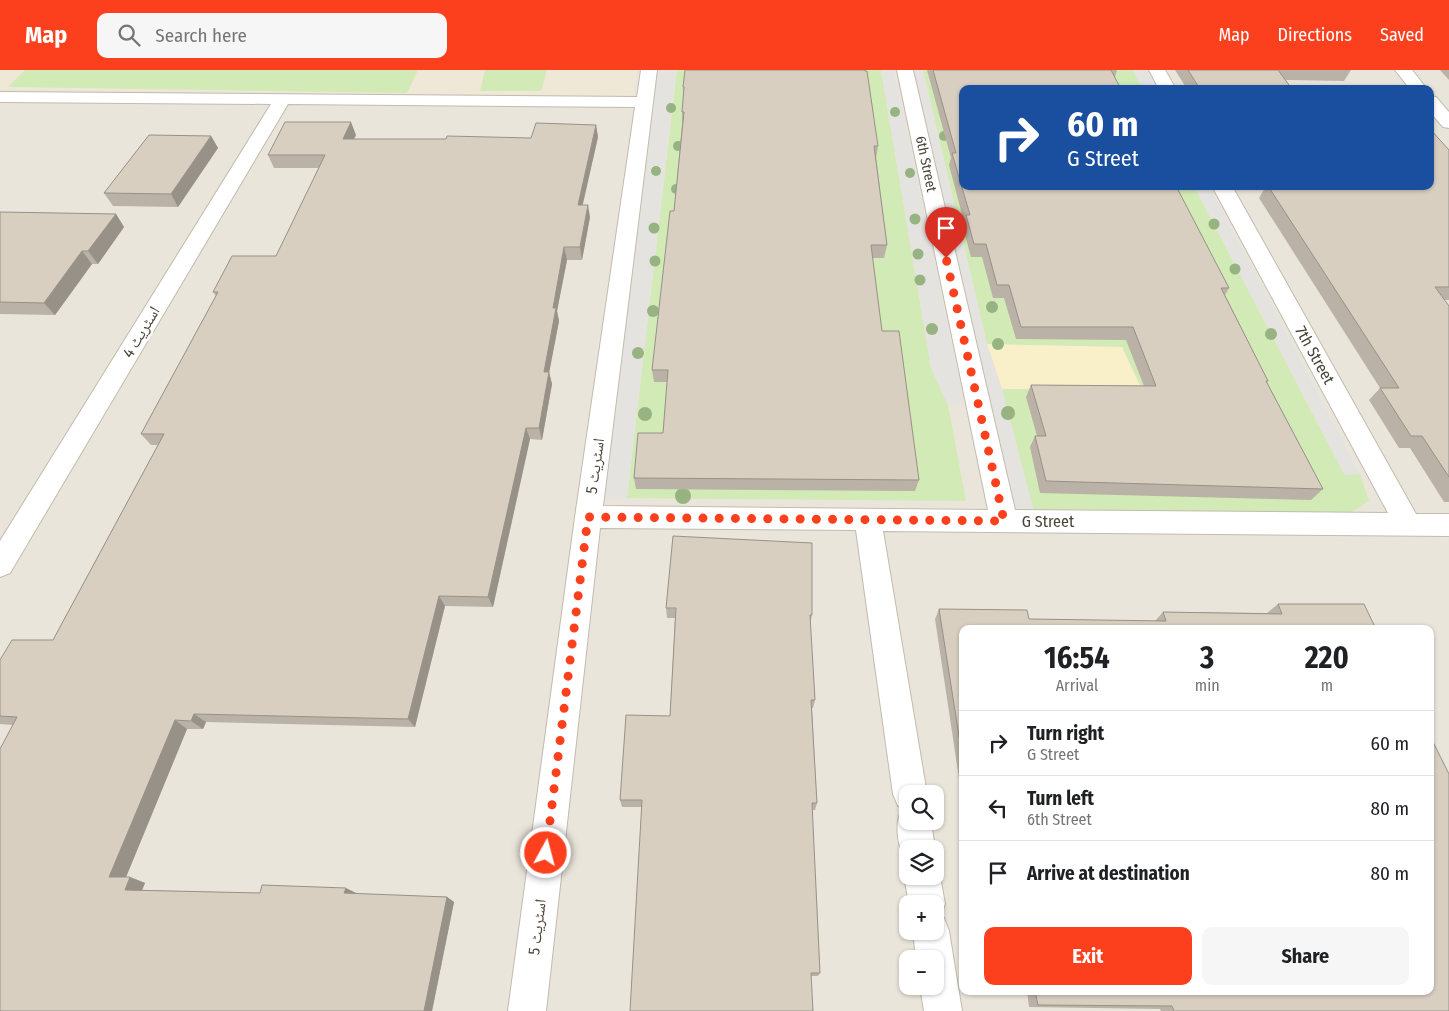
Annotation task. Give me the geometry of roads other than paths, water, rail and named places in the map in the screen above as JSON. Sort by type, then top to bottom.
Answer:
[{"type":"street","name":"اسٹریٹ 5","points":[[527,1011],[637,114],[649,70]]},
{"type":"street","name":"6th Street","points":[[905,70],[1004,521]]},
{"type":"street","points":[[1158,70],[1166,85]]},
{"type":"street","points":[[1403,70],[1416,85]]},
{"type":"street","points":[[0,97],[269,113]]},
{"type":"street","points":[[1434,106],[1449,123]]},
{"type":"street","points":[[0,112],[637,114]]},
{"type":"street","name":"اسٹریٹ 4","points":[[0,565],[269,113]]},
{"type":"street","name":"7th Street","points":[[1224,190],[1408,524]]},
{"type":"street","name":"G Street","points":[[588,517],[1449,525]]},
{"type":"street","points":[[868,520],[909,785]]},
{"type":"street","points":[[941,995],[943,1011]]}]
